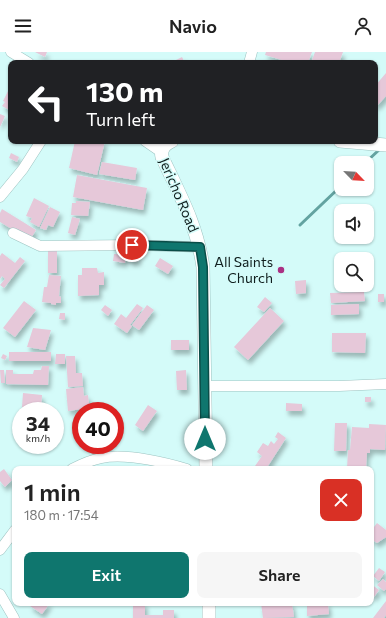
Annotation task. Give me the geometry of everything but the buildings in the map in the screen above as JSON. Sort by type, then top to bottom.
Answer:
[{"type":"street","points":[[11,52],[24,60]]},
{"type":"street","points":[[0,197],[23,169],[39,144]]},
{"type":"street","points":[[149,144],[161,152]]},
{"type":"street","name":"Jericho Road","points":[[167,144],[161,152],[162,157],[193,223],[200,247],[203,267],[206,466]]},
{"type":"street","points":[[374,144],[386,145]]},
{"type":"street","points":[[12,233],[40,246],[132,245],[200,247]]},
{"type":"street","points":[[205,386],[339,386],[386,384]]},
{"type":"street","points":[[78,466],[88,461],[103,458],[160,462],[175,466]]},
{"type":"street","points":[[0,550],[12,534]]},
{"type":"street","points":[[0,594],[14,618]]},
{"type":"street","points":[[209,606],[209,618]]},
{"type":"waterway","points":[[372,156],[380,149]]},
{"type":"waterway","points":[[300,225],[334,193]]},
{"type":"place","name":"All Saints Church","points":[[281,270]]},
{"type":"route","points":[[132,245],[200,247],[203,267],[205,439]]}]
